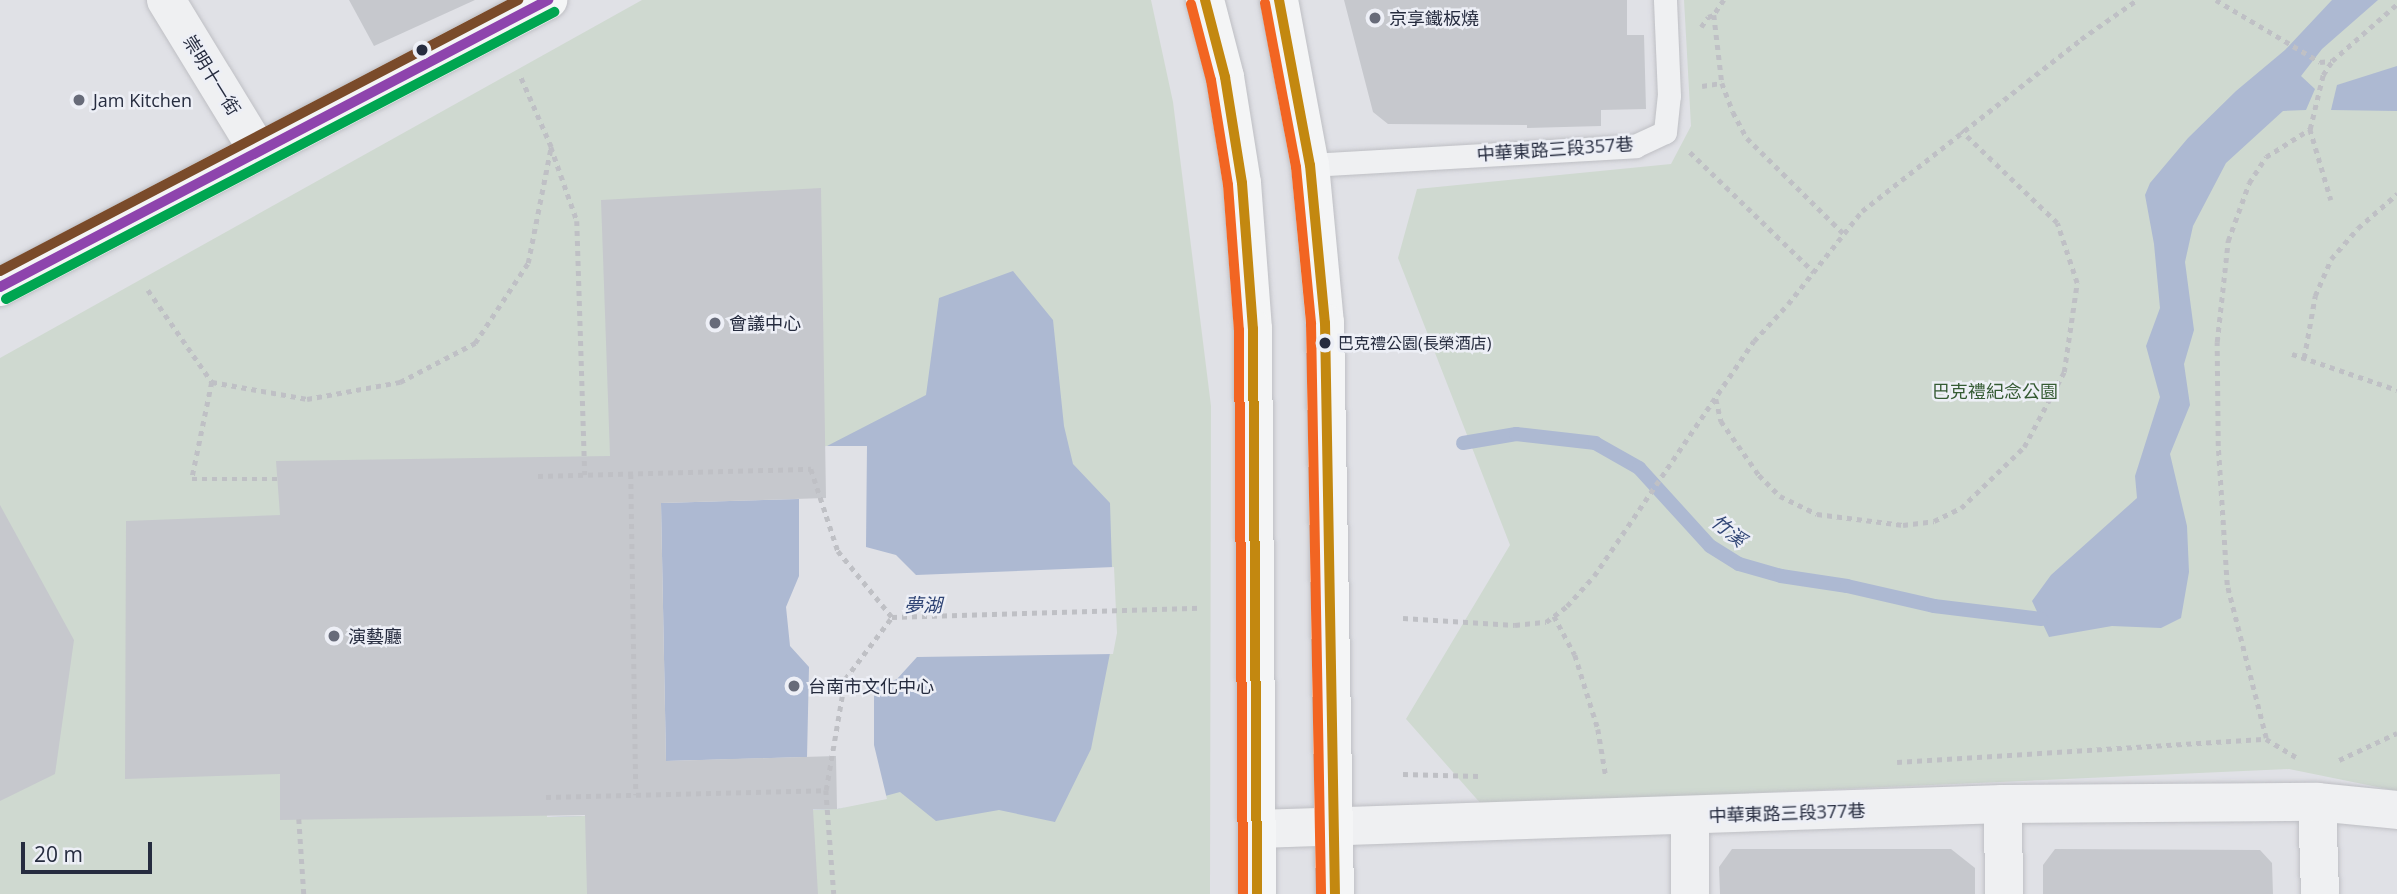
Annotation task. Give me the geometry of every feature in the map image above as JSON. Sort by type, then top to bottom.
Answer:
[{"type":"main road","points":[[0,287],[548,0]]},
{"type":"main road","points":[[1205,0],[1224,77],[1242,183],[1253,329],[1257,894]]},
{"type":"main road","points":[[1279,0],[1310,164],[1325,323],[1335,894]]},
{"type":"street","name":"崇明十一街","points":[[166,0],[258,150]]},
{"type":"street","name":"中華東路三段377巷","points":[[1258,829],[1690,817],[2003,804],[2317,802],[2397,810]]},
{"type":"street","points":[[2317,802],[2320,894]]},
{"type":"street","points":[[2003,804],[2004,894]]},
{"type":"street","points":[[1690,817],[1690,894]]},
{"type":"lane","points":[[1665,0],[1669,96],[1665,132]]},
{"type":"lane","name":"中華東路三段357巷","points":[[1310,164],[1635,146],[1665,132]]},
{"type":"path","points":[[1724,0],[1714,15],[1722,83],[1747,138],[1844,234]]},
{"type":"path","points":[[1403,618],[1515,625],[1546,622],[1554,616],[1594,576],[1754,341],[1862,211],[1961,131],[2137,0]]},
{"type":"path","points":[[2216,0],[2320,62],[2332,61]]},
{"type":"path","points":[[2331,200],[2310,130],[2323,75],[2332,61],[2397,4]]},
{"type":"path","points":[[520,76],[551,147],[577,221],[585,475]]},
{"type":"path","points":[[1698,86],[1722,83]]},
{"type":"path","points":[[2266,739],[2227,585],[2218,446],[2217,342],[2228,241],[2249,183],[2266,157],[2310,130]]},
{"type":"path","points":[[1716,399],[1721,421],[1759,475],[1780,496],[1817,514],[1903,525],[1934,521],[1961,508],[2024,447],[2064,372],[2077,283],[2057,223],[1961,131]]},
{"type":"path","points":[[1665,132],[1696,157],[1814,272]]},
{"type":"path","points":[[148,290],[212,382],[306,399],[400,382],[475,344],[528,262],[551,147]]},
{"type":"path","points":[[2304,358],[2315,296],[2331,259],[2358,228],[2397,194]]},
{"type":"path","points":[[2292,354],[2397,390]]},
{"type":"path","points":[[212,382],[192,479],[278,479]]},
{"type":"path","points":[[538,476],[811,470],[838,551],[892,617]]},
{"type":"path","points":[[631,474],[636,795]]},
{"type":"path","points":[[892,617],[1200,607]]},
{"type":"path","points":[[1554,616],[1575,656],[1598,729],[1606,780],[1593,780]]},
{"type":"path","points":[[834,894],[826,790],[845,679],[892,617]]},
{"type":"path","points":[[2339,760],[2397,733]]},
{"type":"path","points":[[1895,762],[2266,739],[2296,757]]},
{"type":"path","points":[[1403,774],[1484,776]]},
{"type":"path","points":[[546,797],[826,790]]},
{"type":"path","points":[[299,820],[304,894]]},
{"type":"green space","points":[[642,0],[1151,0],[1173,102],[1211,406],[1210,894],[0,894],[0,358]]},
{"type":"green space","name":"巴克禮紀念公園","points":[[1684,0],[2397,0],[2397,791],[2289,769],[1482,805],[1406,719],[1510,545],[1398,258],[1417,189],[1671,164],[1691,126]]},
{"type":"water","points":[[2332,0],[2378,0],[2322,49],[2301,76],[2315,89],[2306,110],[2283,111],[2226,163],[2193,226],[2185,262],[2194,330],[2184,364],[2190,405],[2170,454],[2187,526],[2189,572],[2181,618],[2161,628],[2112,626],[2049,637],[2032,601],[2051,575],[2137,498],[2135,476],[2160,397],[2146,346],[2160,308],[2154,244],[2145,195],[2150,183],[2188,138],[2236,91],[2285,50]]},
{"type":"water","points":[[2397,66],[2397,111],[2331,110],[2337,85]]},
{"type":"water","name":"夢湖","points":[[1013,271],[1053,320],[1064,426],[1073,464],[1110,503],[1114,633],[1091,749],[1055,822],[999,810],[936,821],[900,792],[837,809],[547,817],[610,456],[827,446],[926,395],[939,298]]},
{"type":"pier","points":[[867,446],[866,547],[896,555],[916,575],[1114,567],[1117,633],[1113,654],[917,657],[897,679],[874,688],[874,745],[887,799],[837,809],[547,817],[546,779],[610,456]],"holes":[[[799,499],[799,576],[786,607],[790,646],[809,667],[807,757],[666,761],[661,503]]]},
{"type":"building","points":[[349,0],[475,0],[374,46]]},
{"type":"building","points":[[1344,0],[1627,0],[1627,35],[1644,35],[1646,109],[1601,110],[1601,126],[1527,128],[1527,125],[1388,124],[1373,112]]},
{"type":"building","points":[[821,188],[826,498],[661,503],[666,761],[836,756],[837,809],[813,809],[818,894],[587,894],[585,815],[280,820],[280,774],[125,779],[126,521],[280,515],[276,461],[610,456],[601,200]]},
{"type":"building","points":[[0,505],[74,640],[55,774],[0,801]]},
{"type":"building","points":[[1732,849],[1951,849],[1975,868],[1975,894],[1720,894],[1719,867]]},
{"type":"building","points":[[2055,849],[2260,850],[2272,863],[2273,894],[2043,894],[2043,865]]},
{"type":"waterway","name":"竹溪","points":[[1463,443],[1516,434],[1595,443],[1639,468],[1710,546],[1739,564],[1781,576],[1847,586],[1934,606],[2041,619]]},
{"type":"transit line","points":[[0,271],[518,0]]},
{"type":"transit line","points":[[0,287],[548,0]]},
{"type":"transit line","points":[[1205,0],[1225,77],[1242,183],[1253,329],[1257,894]]},
{"type":"transit line","points":[[1279,0],[1310,165],[1325,323],[1335,894]]},
{"type":"transit line","points":[[1265,3],[1296,167],[1311,324],[1321,894]]},
{"type":"transit line","points":[[1191,4],[1211,80],[1228,185],[1239,330],[1243,894]]},
{"type":"transit line","points":[[6,299],[554,12]]},
{"type":"place","name":"京享鐵板燒","points":[[1375,18]]},
{"type":"place","name":"Jam Kitchen","points":[[79,100]]},
{"type":"place","name":"會議中心","points":[[715,323]]},
{"type":"place","name":"巴克禮公園(長榮酒店)","points":[[1325,343]]},
{"type":"place","name":"演藝廳","points":[[334,636]]},
{"type":"place","name":"台南市文化中心","points":[[794,686]]}]
